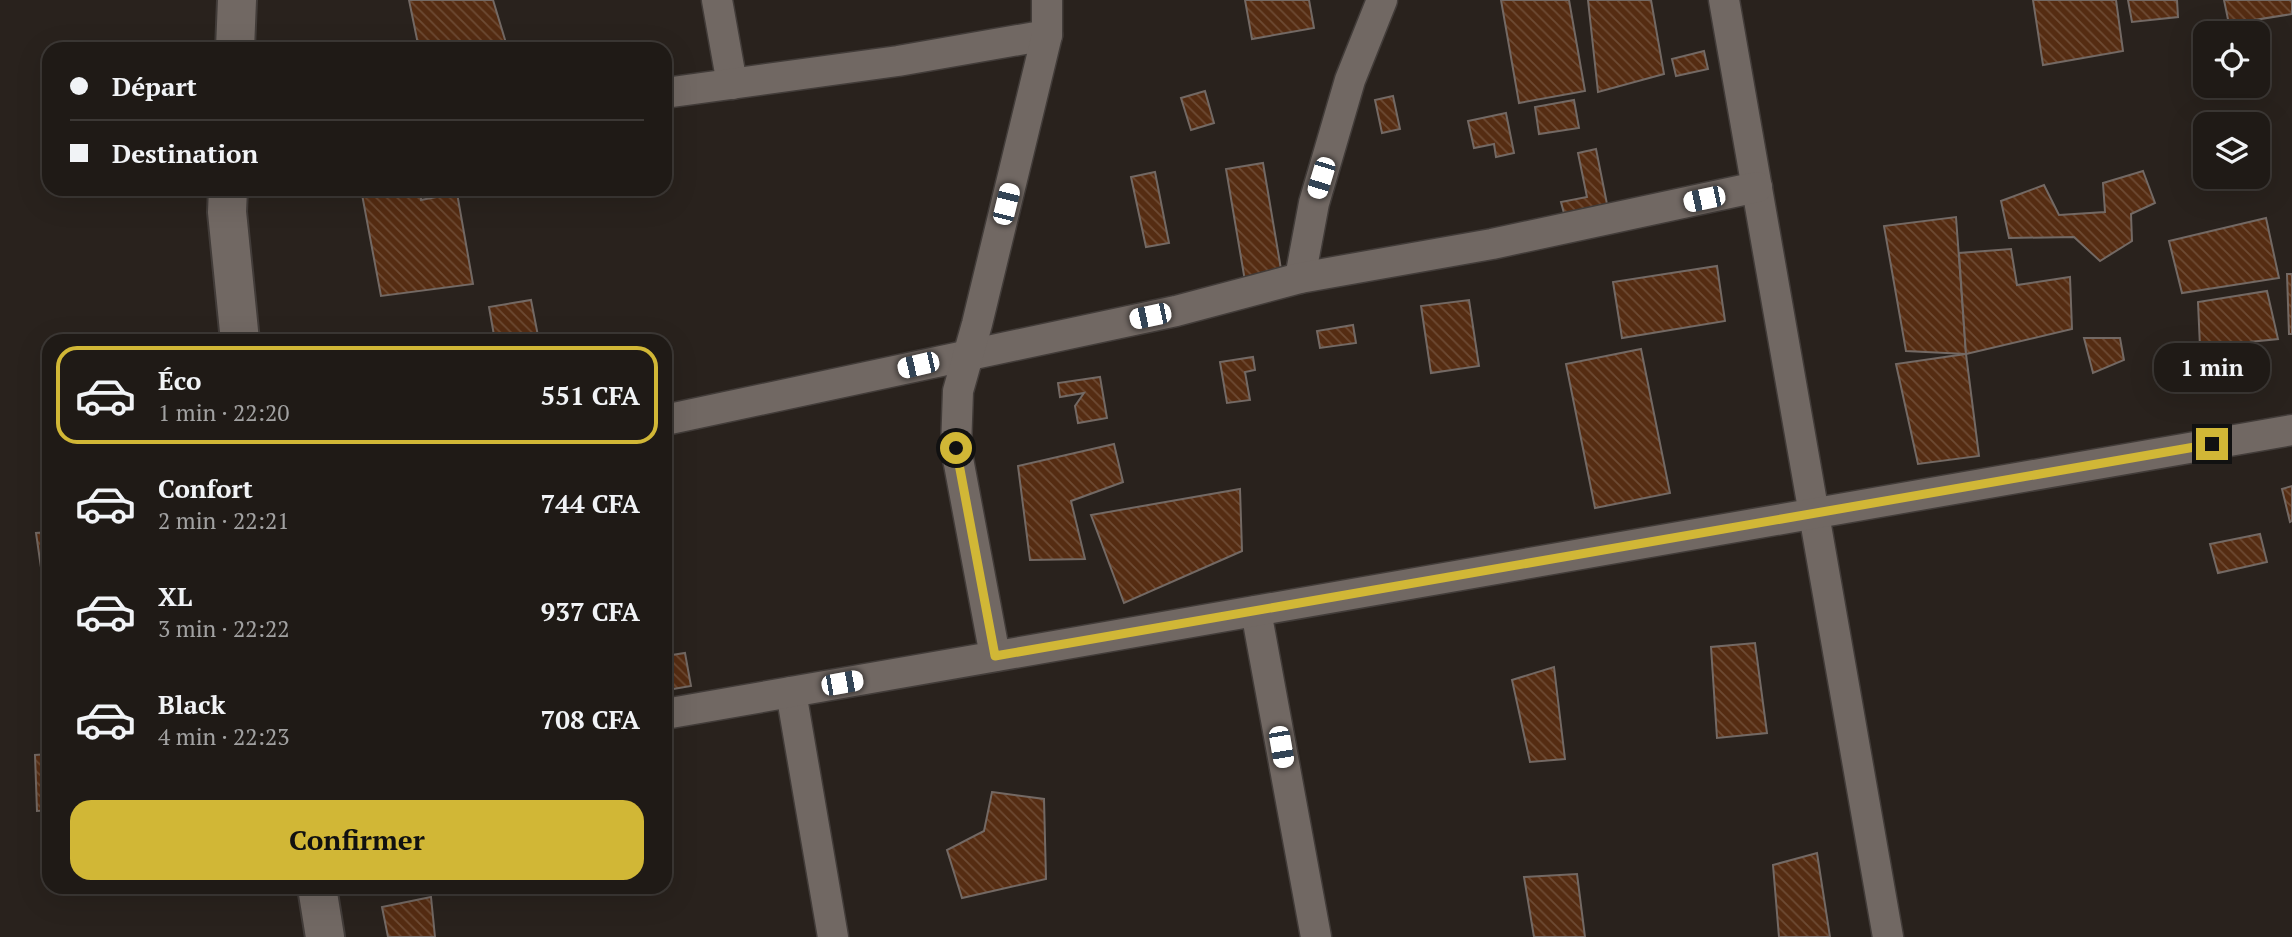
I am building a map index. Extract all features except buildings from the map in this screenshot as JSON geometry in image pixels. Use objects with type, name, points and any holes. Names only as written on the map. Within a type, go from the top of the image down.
[{"type":"street","points":[[235,42],[237,0]]},
{"type":"street","points":[[717,0],[732,84]]},
{"type":"street","points":[[995,656],[956,448],[958,391],[1047,35],[1047,0]]},
{"type":"street","points":[[1300,278],[1314,203],[1350,80],[1382,0]]},
{"type":"street","points":[[1724,0],[1888,937]]},
{"type":"street","points":[[672,92],[898,61],[1047,35]]},
{"type":"street","points":[[672,418],[1176,311],[1300,278],[1492,244],[1757,187]]},
{"type":"street","points":[[228,196],[239,334]]},
{"type":"street","points":[[672,713],[2292,430]]},
{"type":"street","points":[[1256,611],[1316,937]]},
{"type":"street","points":[[791,692],[833,937]]},
{"type":"street","points":[[318,894],[326,937]]},
{"type":"route","points":[[956,448],[995,656],[2212,444]]}]
